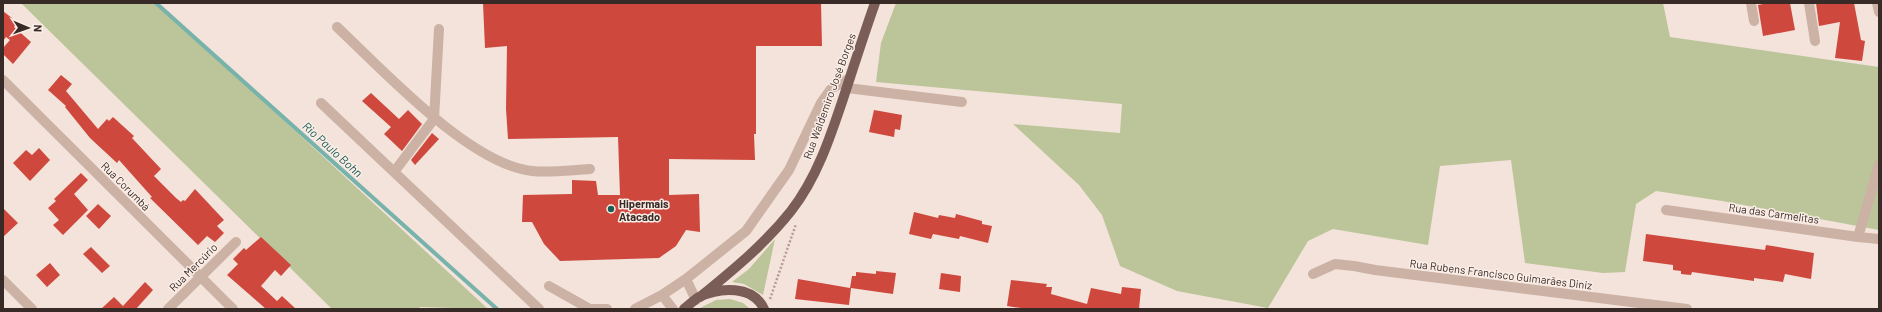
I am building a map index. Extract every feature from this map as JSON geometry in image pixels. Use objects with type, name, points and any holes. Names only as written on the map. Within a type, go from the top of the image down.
[{"type":"main road","name":"Rua Waldemiro José Borges","points":[[684,309],[752,253],[791,211],[802,194],[822,155],[875,3]]},
{"type":"main road","points":[[698,298],[729,289],[752,295],[767,306]]},
{"type":"street","points":[[1751,3],[1754,21]]},
{"type":"street","points":[[1809,3],[1815,42]]},
{"type":"street","points":[[1878,3],[1879,12]]},
{"type":"street","points":[[337,27],[434,119],[494,160],[531,171],[590,169]]},
{"type":"street","points":[[394,172],[434,119],[440,29]]},
{"type":"street","name":"Rua Corumbá","points":[[3,80],[233,309]]},
{"type":"street","points":[[634,309],[662,295],[686,279],[746,231],[789,170],[821,103],[831,89],[848,83],[962,102]]},
{"type":"street","points":[[321,103],[539,309]]},
{"type":"street","points":[[1858,237],[1879,164]]},
{"type":"street","name":"Rua das Carmelitas","points":[[1666,210],[1879,239]]},
{"type":"street","name":"Rua Mercúrio","points":[[168,309],[236,242]]},
{"type":"street","name":"Rua Rubens Francisco Guimarães Diniz","points":[[1313,274],[1335,264],[1688,309]]},
{"type":"street","points":[[686,279],[698,298]]},
{"type":"street","points":[[3,280],[32,309]]},
{"type":"street","points":[[549,286],[590,309],[607,309]]},
{"type":"street","points":[[662,295],[673,309]]},
{"type":"path","points":[[767,306],[797,222]]},
{"type":"green space","points":[[21,3],[157,3],[488,309],[420,307],[418,309],[332,309]]},
{"type":"green space","points":[[896,3],[1663,3],[1670,37],[1879,67],[1879,230],[1722,201],[1656,191],[1636,204],[1625,272],[1603,273],[1525,263],[1511,160],[1440,166],[1428,245],[1333,229],[1308,241],[1268,308],[1177,291],[1120,266],[1102,215],[1079,185],[1013,124],[1120,133],[1122,104],[876,82],[881,43]]},
{"type":"green space","points":[[775,239],[763,295],[744,284],[732,282],[749,269]]},
{"type":"green space","points":[[730,299],[743,303],[750,309],[698,309],[716,300]]},
{"type":"building","points":[[483,3],[821,3],[822,46],[756,46],[756,134],[754,134],[755,160],[669,159],[669,195],[699,194],[700,232],[686,230],[676,246],[659,258],[560,261],[544,244],[532,222],[522,222],[523,195],[572,194],[572,180],[596,181],[598,195],[620,195],[618,137],[508,139],[506,109],[507,46],[485,48]]},
{"type":"building","points":[[1768,3],[1790,3],[1795,30],[1763,36],[1758,5]]},
{"type":"building","points":[[1816,3],[1854,3],[1861,40],[1865,41],[1862,61],[1835,58],[1840,22],[1819,26]]},
{"type":"building","points":[[3,11],[17,22],[14,27],[31,42],[13,64],[3,54],[3,48],[10,40],[6,37],[3,41]]},
{"type":"building","points":[[61,75],[72,84],[66,91],[98,129],[107,119],[109,121],[113,117],[134,136],[132,138],[161,169],[154,176],[176,198],[181,202],[183,200],[185,201],[195,189],[224,220],[217,226],[224,233],[215,242],[207,236],[198,245],[150,198],[152,197],[119,160],[117,163],[90,138],[65,107],[66,106],[48,90]]},
{"type":"building","points":[[371,93],[399,119],[408,110],[422,124],[402,151],[384,134],[391,127],[362,101]]},
{"type":"building","points":[[874,110],[902,115],[900,130],[895,129],[894,137],[869,132]]},
{"type":"building","points":[[432,133],[439,139],[415,165],[411,160]]},
{"type":"building","points":[[39,148],[50,160],[30,181],[13,163],[26,150],[32,155]]},
{"type":"building","points":[[81,173],[88,180],[74,194],[88,210],[63,235],[53,225],[59,220],[48,208],[56,201],[54,199]]},
{"type":"building","points":[[98,204],[111,216],[99,229],[86,216]]},
{"type":"building","points":[[3,208],[18,223],[3,237]]},
{"type":"building","points":[[914,212],[938,218],[939,215],[955,218],[956,214],[982,221],[982,224],[992,226],[988,243],[960,236],[959,239],[933,234],[931,239],[909,234]]},
{"type":"building","points":[[1646,234],[1765,250],[1766,245],[1814,253],[1811,279],[1785,274],[1783,282],[1754,278],[1754,281],[1692,272],[1691,275],[1681,274],[1681,271],[1673,270],[1673,265],[1643,261]]},
{"type":"building","points":[[261,237],[291,265],[281,276],[275,270],[261,286],[277,301],[282,296],[296,309],[266,309],[227,275],[238,264],[233,259],[244,248],[246,250]]},
{"type":"building","points":[[91,247],[110,266],[102,273],[83,254]]},
{"type":"building","points":[[50,263],[60,275],[47,287],[36,275]]},
{"type":"building","points":[[876,271],[896,273],[893,294],[851,288],[849,305],[795,299],[798,279],[850,288],[852,276],[856,276],[856,272],[876,274]]},
{"type":"building","points":[[941,273],[961,276],[960,292],[939,289]]},
{"type":"building","points":[[1011,280],[1047,284],[1046,287],[1052,287],[1051,294],[1087,304],[1091,288],[1121,294],[1122,287],[1141,289],[1139,309],[1027,309],[1007,306]]},
{"type":"building","points":[[145,282],[153,290],[136,309],[101,309],[114,297],[123,306]]},
{"type":"waterway","name":"Rio Paulo Bohn","points":[[156,3],[497,309]]},
{"type":"place","name":"Hipermais Atacado","points":[[611,209]]}]
